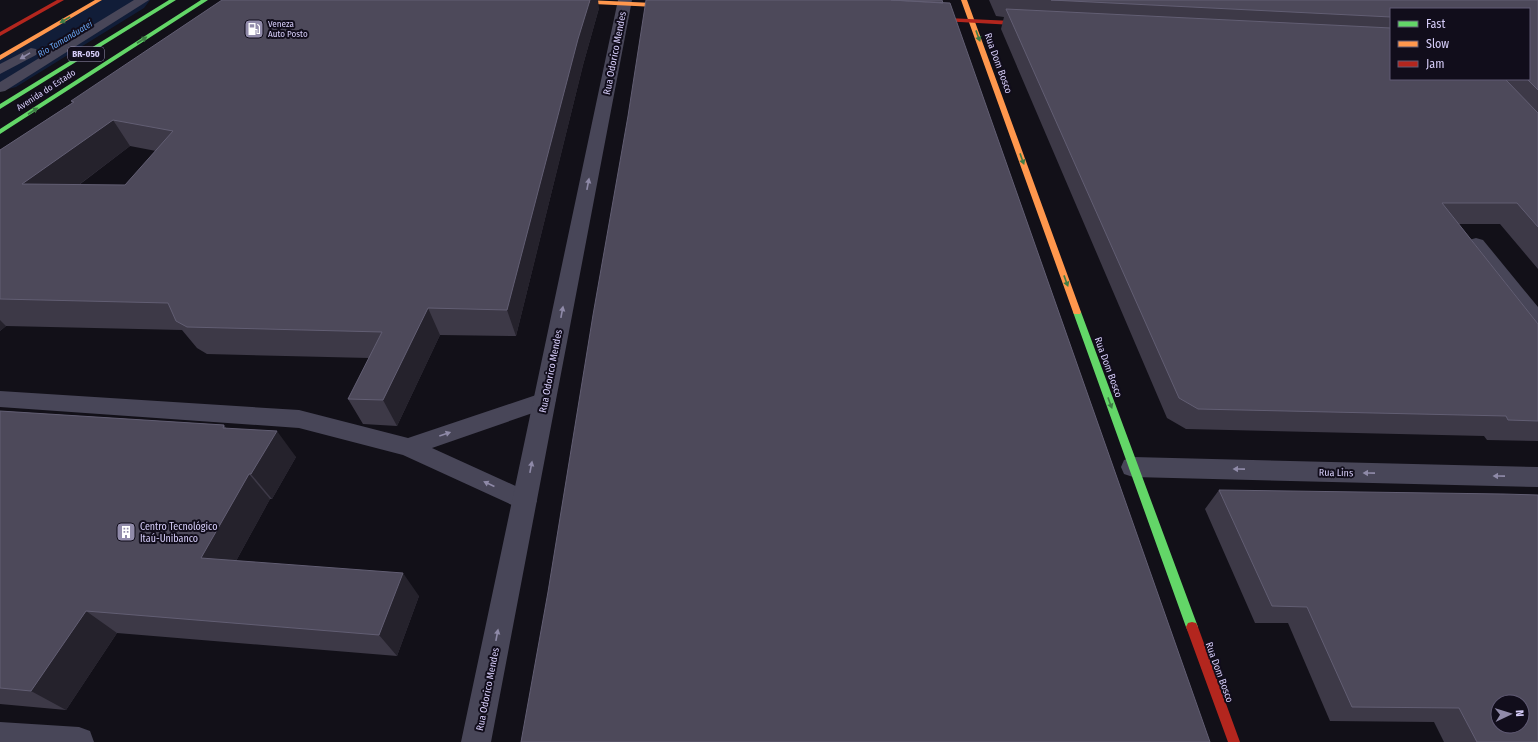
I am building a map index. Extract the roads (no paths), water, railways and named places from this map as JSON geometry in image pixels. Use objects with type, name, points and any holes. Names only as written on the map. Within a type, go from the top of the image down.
[{"type":"main road","points":[[0,34],[61,0]]},
{"type":"main road","points":[[0,58],[99,0]]},
{"type":"main road","name":"Avenida do Estado","points":[[0,108],[173,0]]},
{"type":"main road","name":"Avenida do Estado","points":[[0,132],[205,0]]},
{"type":"main road","points":[[553,0],[625,2],[688,7]]},
{"type":"main road","name":"Rua Dom Bosco","points":[[964,0],[1234,742]]},
{"type":"main road","points":[[917,18],[1043,25]]},
{"type":"street","name":"Rua Odorico Mendes","points":[[476,742],[625,2]]},
{"type":"street","points":[[1476,244],[1538,321]]},
{"type":"street","name":"Rua Lins","points":[[1133,467],[1538,477]]},
{"type":"street","points":[[0,737],[79,742]]},
{"type":"lane","points":[[0,70],[119,0]]},
{"type":"lane","points":[[0,88],[143,0]]},
{"type":"lane","points":[[0,399],[299,419],[408,447],[524,501]]},
{"type":"lane","points":[[408,447],[544,400]]},
{"type":"waterway","name":"Rio Tamanduateí","points":[[0,77],[130,0]]},
{"type":"place","name":"Veneza Auto Posto","points":[[254,29]]},
{"type":"place","name":"Centro Tecnológico Itaú-Unibanco","points":[[126,532]]}]
